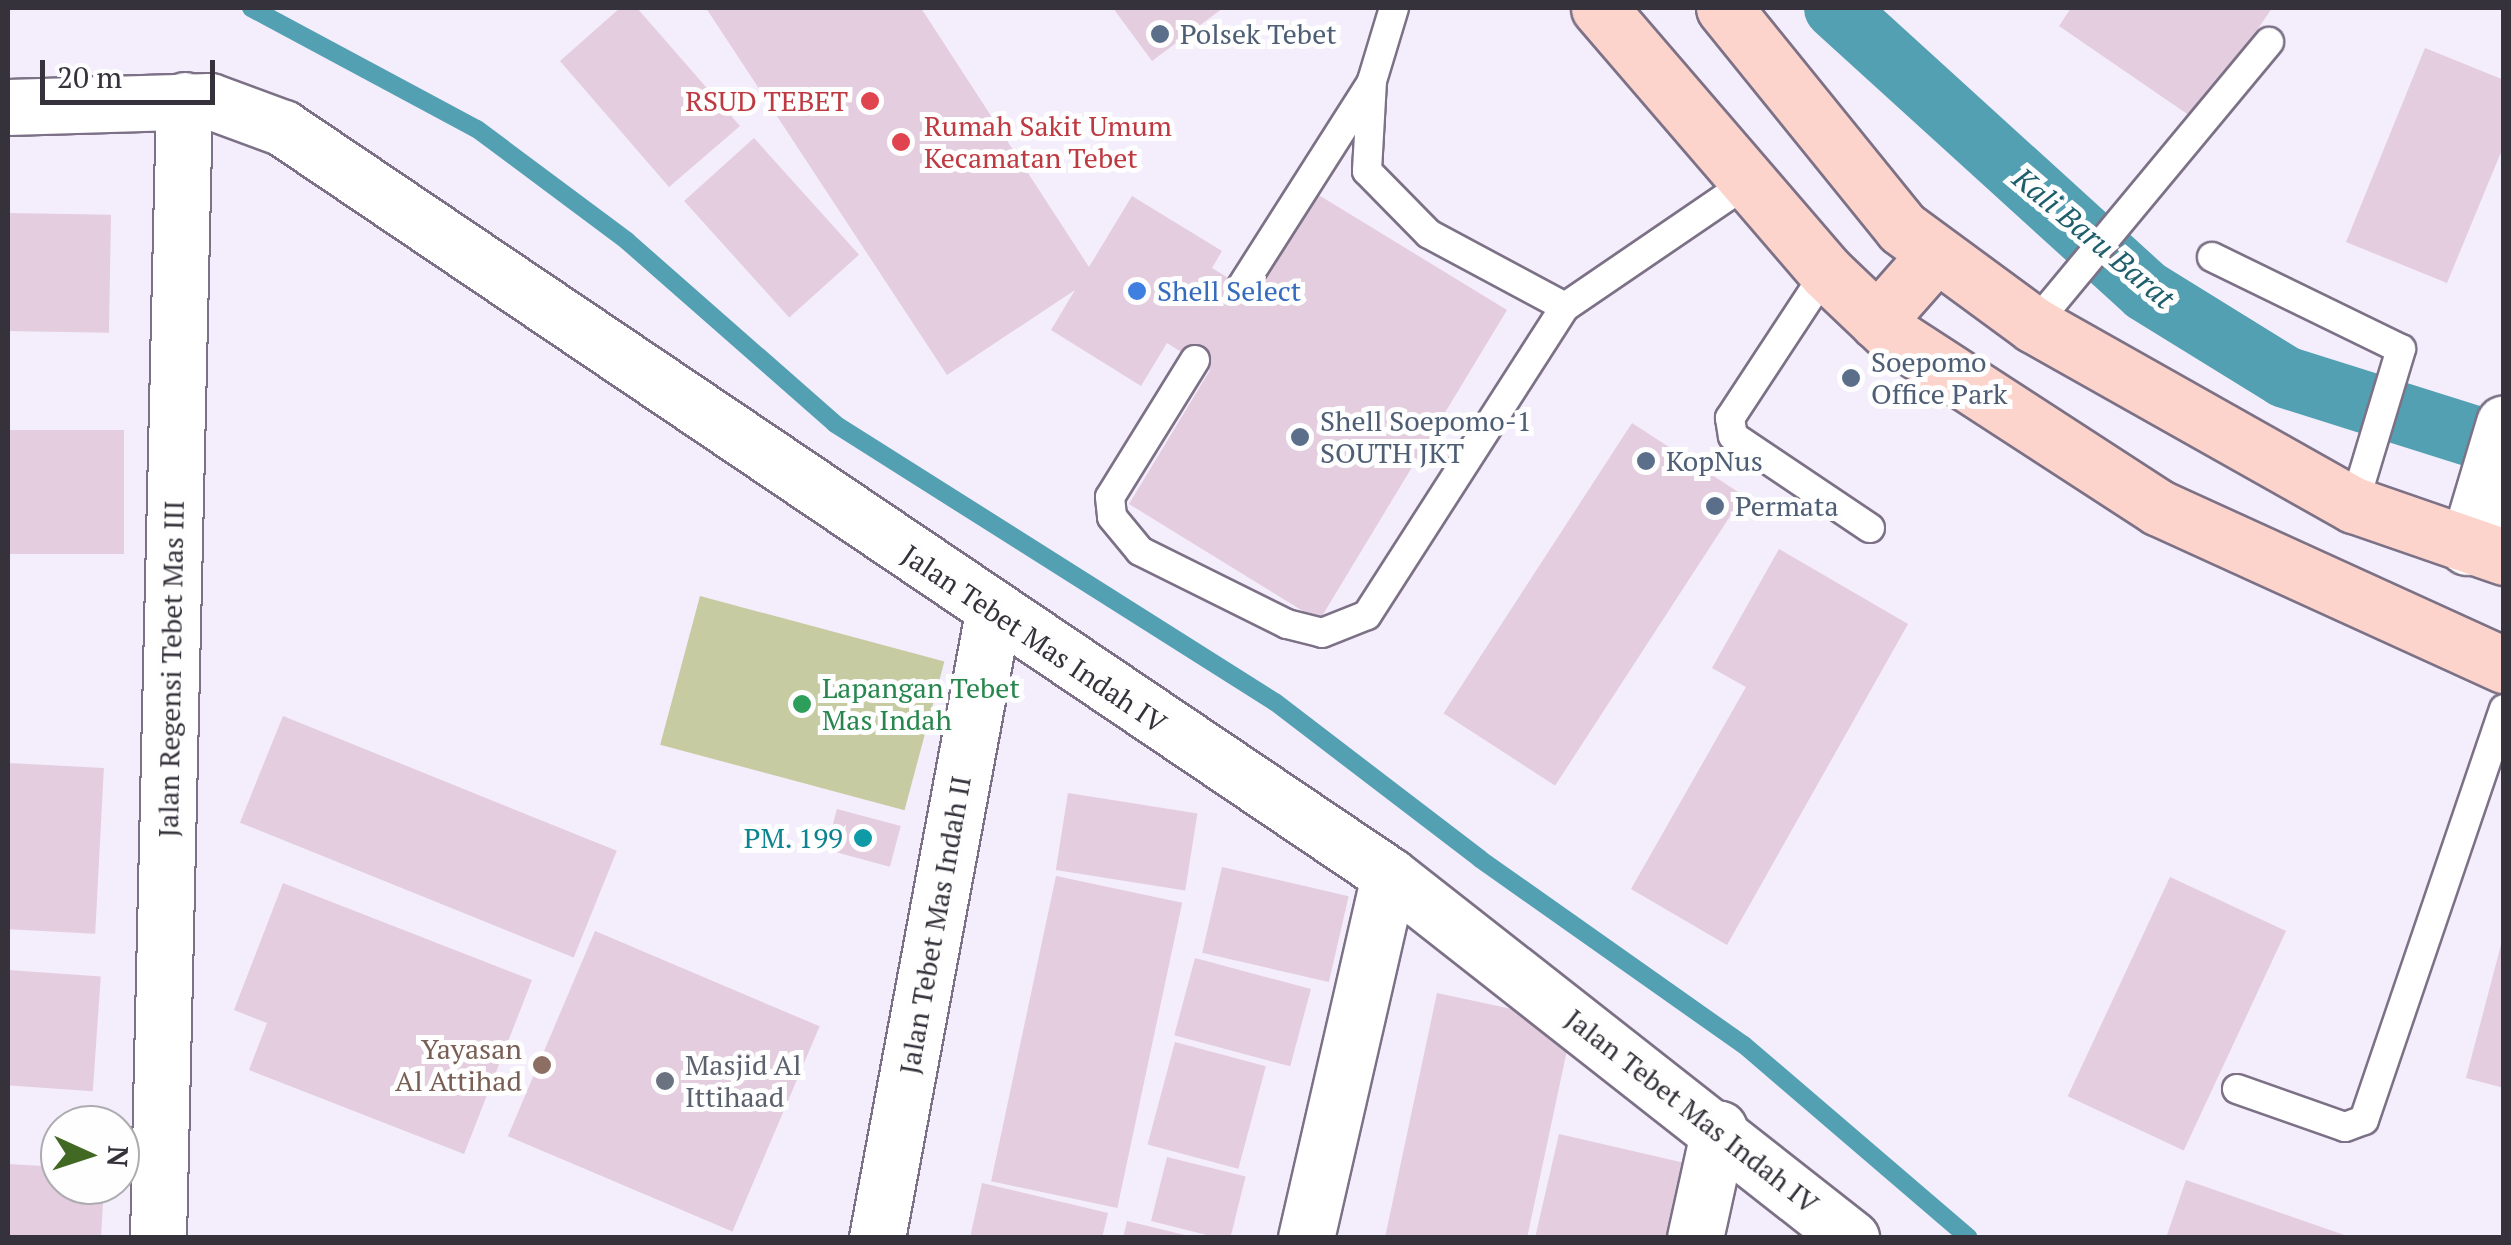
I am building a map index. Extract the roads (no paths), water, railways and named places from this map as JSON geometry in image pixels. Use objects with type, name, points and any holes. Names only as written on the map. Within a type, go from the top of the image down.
[{"type":"main road","points":[[1599,8],[1826,272],[1876,321],[2159,508],[2504,665]]},
{"type":"main road","points":[[1724,8],[1902,228],[2034,326],[2354,506],[2485,552]]},
{"type":"main road","points":[[1876,321],[1936,254]]},
{"type":"street","name":"Jalan Tebet Mas Indah IV","points":[[8,107],[184,100],[246,109],[283,128],[992,613],[1390,876],[1719,1129],[1851,1238]]},
{"type":"street","name":"Jalan Regensi Tebet Mas III","points":[[158,1238],[184,100]]},
{"type":"street","points":[[2485,552],[2484,481],[2504,423]]},
{"type":"street","name":"Jalan Tebet Mas Indah II","points":[[877,1238],[992,613]]},
{"type":"street","points":[[1306,1238],[1390,876]]},
{"type":"street","points":[[1694,1238],[1719,1129]]},
{"type":"lane","points":[[1394,8],[1372,81],[1367,171],[1429,234],[1565,307]]},
{"type":"lane","points":[[2034,326],[2269,42]]},
{"type":"lane","points":[[1242,286],[1372,81]]},
{"type":"lane","points":[[1195,360],[1110,496],[1112,517],[1140,550],[1287,624],[1322,633],[1367,615],[1565,307],[1748,182]]},
{"type":"lane","points":[[2212,257],[2401,348],[2354,506]]},
{"type":"lane","points":[[1826,272],[1730,418],[1733,436],[1870,528]]},
{"type":"lane","points":[[2237,1089],[2345,1126],[2364,1120],[2504,709]]},
{"type":"waterway","points":[[251,8],[477,129],[627,241],[835,424],[1275,702],[1480,859],[1744,1045],[1969,1238]]},
{"type":"waterway","name":"Kali Baru Barat","points":[[1835,8],[2146,291],[2285,377],[2504,446]]},
{"type":"place","name":"Polsek Tebet","points":[[1160,34]]},
{"type":"place","name":"RSUD TEBET","points":[[870,101]]},
{"type":"place","name":"Rumah Sakit Umum Kecamatan Tebet","points":[[901,142]]},
{"type":"place","name":"Shell Select","points":[[1137,291]]},
{"type":"place","name":"Soepomo Office Park","points":[[1851,378]]},
{"type":"place","name":"Shell Soepomo-1 SOUTH JKT","points":[[1300,437]]},
{"type":"place","name":"KopNus","points":[[1646,461]]},
{"type":"place","name":"Permata","points":[[1715,506]]},
{"type":"place","name":"Lapangan Tebet Mas Indah","points":[[802,704]]},
{"type":"place","name":"PM. 199","points":[[863,838]]},
{"type":"place","name":"Yayasan Al Attihad","points":[[542,1065]]},
{"type":"place","name":"Masjid Al Ittihaad","points":[[665,1081]]}]
